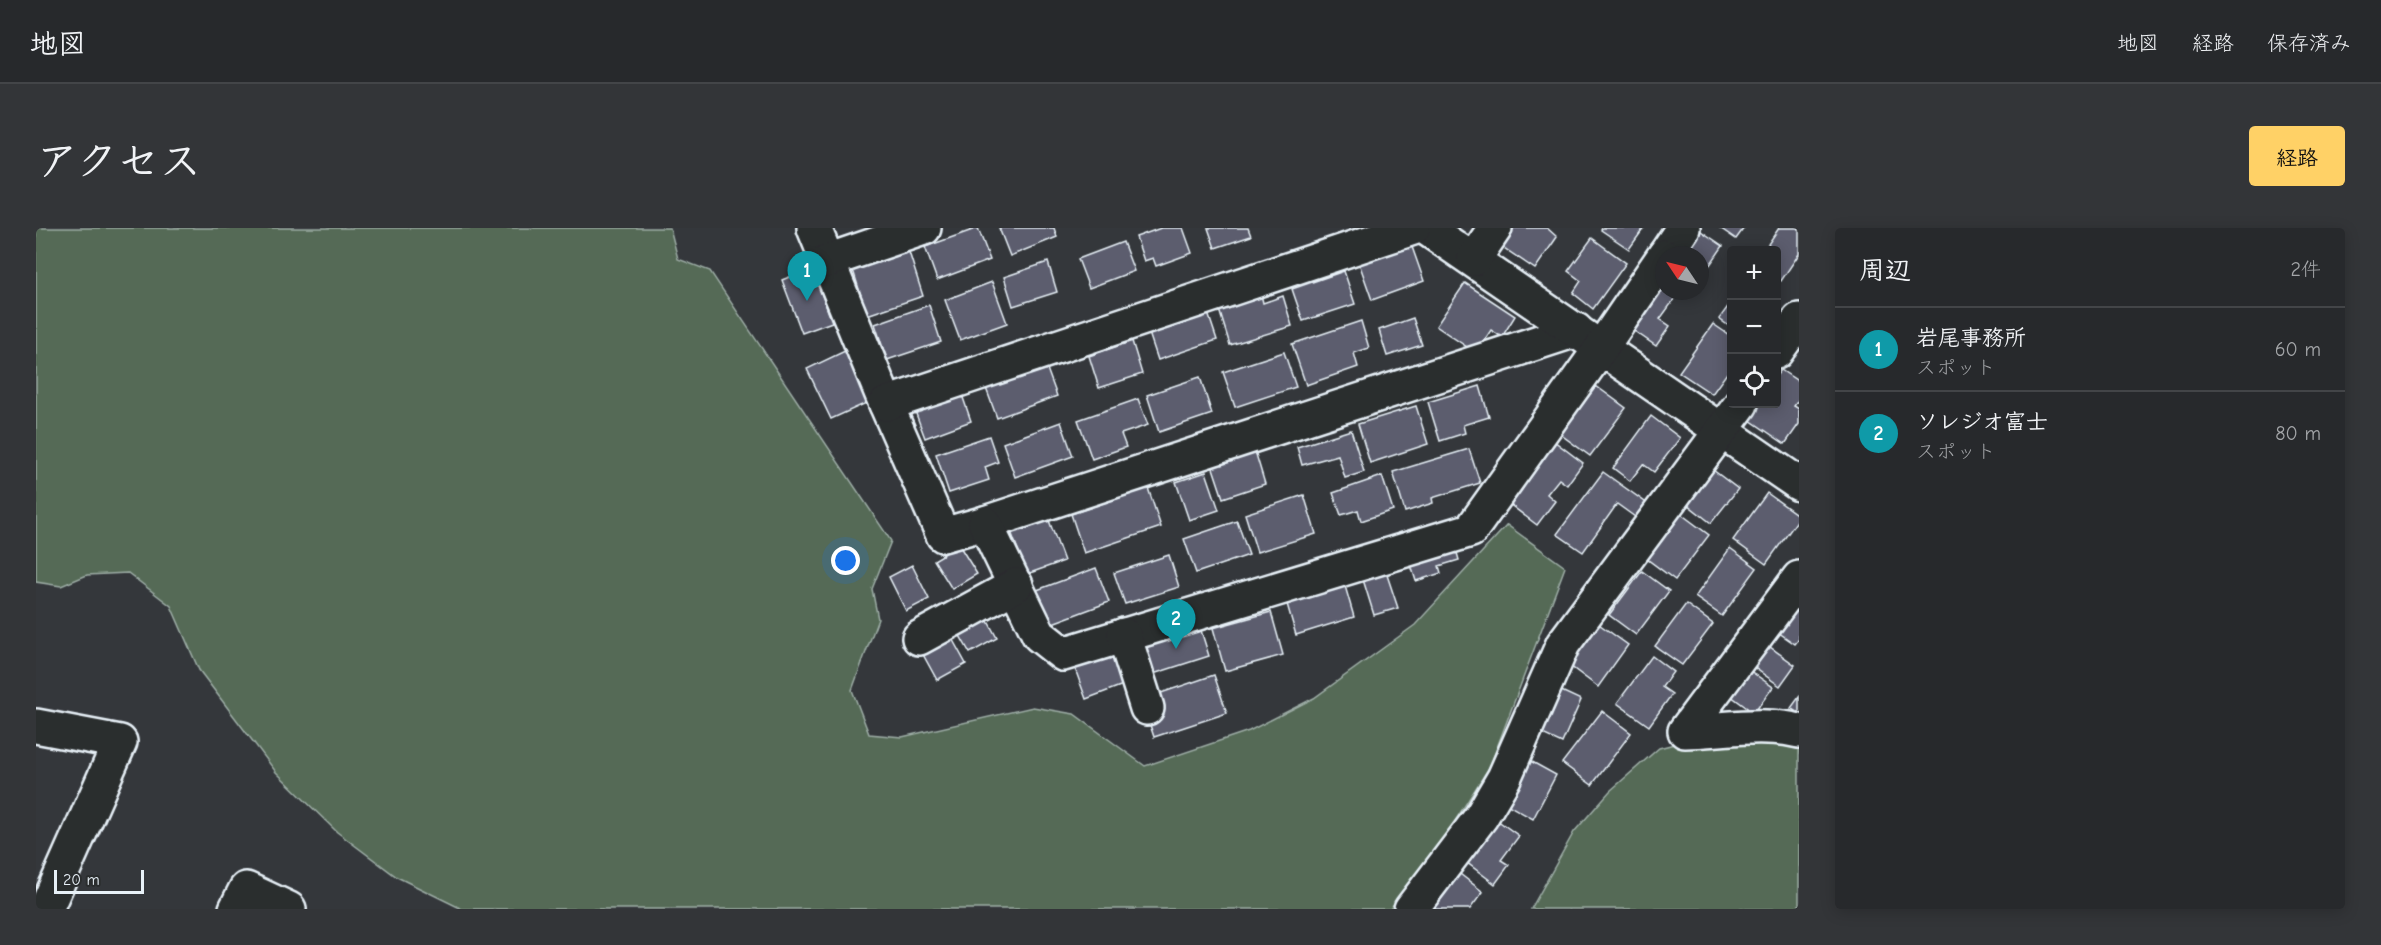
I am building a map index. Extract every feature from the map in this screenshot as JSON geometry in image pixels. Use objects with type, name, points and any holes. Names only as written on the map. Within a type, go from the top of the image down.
[{"type":"street","points":[[814,228],[886,404],[943,535],[1589,339]]},
{"type":"street","points":[[827,261],[924,228]]},
{"type":"street","points":[[886,404],[1413,228]]},
{"type":"street","points":[[1426,228],[1799,484]]},
{"type":"street","points":[[1474,259],[1495,228]]},
{"type":"street","points":[[1670,246],[1683,228]]},
{"type":"street","points":[[985,523],[1039,634],[1063,654],[1471,530],[1589,339],[1655,265]]},
{"type":"street","points":[[1781,345],[1799,320]]},
{"type":"street","points":[[1411,909],[1481,817],[1504,778],[1563,644],[1738,408]]},
{"type":"street","points":[[1799,578],[1685,731],[1784,727],[1799,731]]},
{"type":"street","points":[[919,638],[1016,585]]},
{"type":"street","points":[[1124,635],[1148,708]]},
{"type":"street","points":[[36,726],[120,742],[46,909]]},
{"type":"street","points":[[236,909],[246,889],[289,909]]},
{"type":"green space","points":[[36,228],[670,228],[678,259],[710,271],[891,541],[872,589],[878,619],[852,690],[869,734],[902,737],[1033,707],[1074,714],[1145,766],[1249,731],[1314,698],[1415,625],[1507,525],[1565,567],[1490,766],[1448,832],[1390,909],[462,909],[397,877],[337,832],[276,772],[199,670],[171,606],[128,573],[87,575],[61,586],[36,582]]},
{"type":"green space","points":[[1690,740],[1799,740],[1799,909],[1531,909],[1574,832],[1610,791],[1659,748]]},
{"type":"building","points":[[978,228],[990,260],[937,280],[925,247]]},
{"type":"building","points":[[999,228],[1054,228],[1057,237],[1010,256]]},
{"type":"building","points":[[1161,228],[1183,228],[1192,253],[1156,266],[1153,258],[1144,261],[1136,237]]},
{"type":"building","points":[[1208,228],[1248,228],[1251,236],[1215,248]]},
{"type":"building","points":[[1513,228],[1547,228],[1557,237],[1535,269],[1501,246]]},
{"type":"building","points":[[1602,228],[1644,228],[1629,249],[1601,230]]},
{"type":"building","points":[[1720,228],[1744,228],[1736,239]]},
{"type":"building","points":[[1779,228],[1799,228],[1799,254],[1781,281],[1781,246],[1767,246]]},
{"type":"building","points":[[1701,231],[1723,246],[1709,266],[1709,246],[1690,246]]},
{"type":"building","points":[[1592,238],[1626,263],[1593,309],[1573,293],[1581,281],[1568,271]]},
{"type":"building","points":[[1123,242],[1134,271],[1089,288],[1078,259]]},
{"type":"building","points":[[1411,244],[1424,281],[1372,300],[1359,263]]},
{"type":"building","points":[[909,252],[923,296],[867,315],[853,270]]},
{"type":"building","points":[[1048,262],[1057,292],[1013,306],[1004,277]]},
{"type":"building","points":[[812,268],[832,322],[802,333],[782,280]]},
{"type":"building","points":[[1344,271],[1355,304],[1303,321],[1292,289]]},
{"type":"building","points":[[992,282],[1007,323],[960,340],[945,300]]},
{"type":"building","points":[[1465,283],[1515,316],[1502,337],[1491,330],[1476,353],[1436,326]]},
{"type":"building","points":[[1655,286],[1655,300],[1674,300],[1660,319],[1670,326],[1656,346],[1627,326]]},
{"type":"building","points":[[1260,290],[1263,303],[1283,296],[1292,326],[1230,345],[1217,303]]},
{"type":"building","points":[[929,305],[941,342],[887,360],[875,324]]},
{"type":"building","points":[[1206,307],[1217,340],[1158,360],[1147,327]]},
{"type":"building","points":[[1727,308],[1727,325],[1719,319]]},
{"type":"building","points":[[1413,318],[1422,345],[1387,356],[1379,330]]},
{"type":"building","points":[[1361,321],[1369,348],[1354,353],[1358,367],[1306,385],[1292,344]]},
{"type":"building","points":[[1713,324],[1727,334],[1727,373],[1712,394],[1679,372]]},
{"type":"building","points":[[1132,341],[1142,374],[1099,388],[1089,356]]},
{"type":"building","points":[[847,350],[871,401],[831,419],[807,369]]},
{"type":"building","points":[[1284,352],[1296,387],[1235,407],[1223,372]]},
{"type":"building","points":[[1043,358],[1057,396],[997,418],[983,380]]},
{"type":"building","points":[[1781,370],[1799,382],[1799,399],[1794,406],[1799,409],[1799,424],[1785,444],[1747,418],[1754,408],[1781,408]]},
{"type":"building","points":[[1200,377],[1212,414],[1159,432],[1147,395]]},
{"type":"building","points":[[959,386],[971,421],[925,438],[912,403]]},
{"type":"building","points":[[1480,386],[1489,417],[1463,425],[1465,433],[1440,441],[1428,402]]},
{"type":"building","points":[[1596,386],[1626,408],[1590,456],[1560,434]]},
{"type":"building","points":[[1138,399],[1148,425],[1121,434],[1126,447],[1092,459],[1078,420]]},
{"type":"building","points":[[1416,406],[1428,444],[1370,463],[1358,424]]},
{"type":"building","points":[[1651,416],[1680,438],[1654,472],[1643,464],[1630,481],[1613,468]]},
{"type":"building","points":[[1061,422],[1073,456],[1015,477],[1003,443]]},
{"type":"building","points":[[1351,430],[1364,472],[1345,478],[1338,455],[1302,465],[1297,447]]},
{"type":"building","points":[[989,436],[998,462],[985,467],[989,480],[949,493],[936,454]]},
{"type":"building","points":[[1550,438],[1583,463],[1567,485],[1559,479],[1547,494],[1555,501],[1537,525],[1504,500]]},
{"type":"building","points":[[1469,449],[1480,483],[1432,498],[1433,503],[1405,512],[1393,472]]},
{"type":"building","points":[[1255,451],[1265,484],[1223,498],[1212,465]]},
{"type":"building","points":[[1713,470],[1738,489],[1711,523],[1687,504]]},
{"type":"building","points":[[1206,472],[1219,510],[1189,520],[1176,482]]},
{"type":"building","points":[[1603,472],[1652,507],[1642,522],[1617,504],[1583,552],[1557,534]]},
{"type":"building","points":[[1382,476],[1393,510],[1361,521],[1358,510],[1341,515],[1333,493]]},
{"type":"building","points":[[1148,488],[1161,527],[1084,553],[1071,514]]},
{"type":"building","points":[[1767,493],[1799,518],[1766,564],[1733,540]]},
{"type":"building","points":[[1304,495],[1316,534],[1257,552],[1245,514]]},
{"type":"building","points":[[1681,514],[1709,535],[1675,580],[1647,559]]},
{"type":"building","points":[[1047,515],[1064,561],[1027,574],[1010,529]]},
{"type":"building","points":[[1237,521],[1249,555],[1196,573],[1184,539]]},
{"type":"building","points":[[959,545],[977,574],[952,589],[934,560]]},
{"type":"building","points":[[1455,546],[1459,560],[1439,566],[1441,573],[1416,581],[1409,559]]},
{"type":"building","points":[[1730,548],[1757,568],[1722,616],[1695,597]]},
{"type":"building","points":[[1169,555],[1179,587],[1125,604],[1114,573]]},
{"type":"building","points":[[912,565],[929,599],[906,611],[889,577]]},
{"type":"building","points":[[1384,566],[1398,608],[1374,615],[1361,573]]},
{"type":"building","points":[[1096,568],[1109,602],[1050,624],[1037,590]]},
{"type":"building","points":[[1642,571],[1669,591],[1636,635],[1609,615]]},
{"type":"building","points":[[1343,579],[1354,617],[1296,635],[1285,597]]},
{"type":"building","points":[[1799,598],[1799,639],[1795,644],[1775,630]]},
{"type":"building","points":[[1686,604],[1713,624],[1682,665],[1655,646]]},
{"type":"building","points":[[983,612],[997,638],[970,653],[955,627]]},
{"type":"building","points":[[1271,612],[1283,655],[1225,671],[1213,628]]},
{"type":"building","points":[[1596,622],[1628,645],[1598,687],[1566,663]]},
{"type":"building","points":[[1199,624],[1209,656],[1153,674],[1143,642]]},
{"type":"building","points":[[949,633],[966,664],[937,680],[920,649]]},
{"type":"building","points":[[1759,639],[1795,665],[1780,686],[1745,661]]},
{"type":"building","points":[[1111,652],[1123,685],[1086,699],[1074,666]]},
{"type":"building","points":[[1652,656],[1673,672],[1662,687],[1672,694],[1649,726],[1617,703]]},
{"type":"building","points":[[1746,668],[1773,687],[1754,713],[1727,693]]},
{"type":"building","points":[[1214,675],[1227,713],[1154,737],[1146,713],[1149,697]]},
{"type":"building","points":[[1555,688],[1581,700],[1562,743],[1536,731]]},
{"type":"building","points":[[1799,697],[1799,714],[1791,708]]},
{"type":"building","points":[[1602,711],[1631,733],[1592,785],[1562,763]]},
{"type":"building","points":[[1525,758],[1556,775],[1533,819],[1501,801]]},
{"type":"building","points":[[1497,820],[1519,836],[1501,860],[1509,865],[1495,884],[1466,862]]},
{"type":"building","points":[[1460,874],[1483,892],[1470,909],[1433,909]]},
{"type":"place","name":"岩尾事務所","points":[[807,301]]},
{"type":"place","name":"ソレジオ富士","points":[[1176,649]]}]
